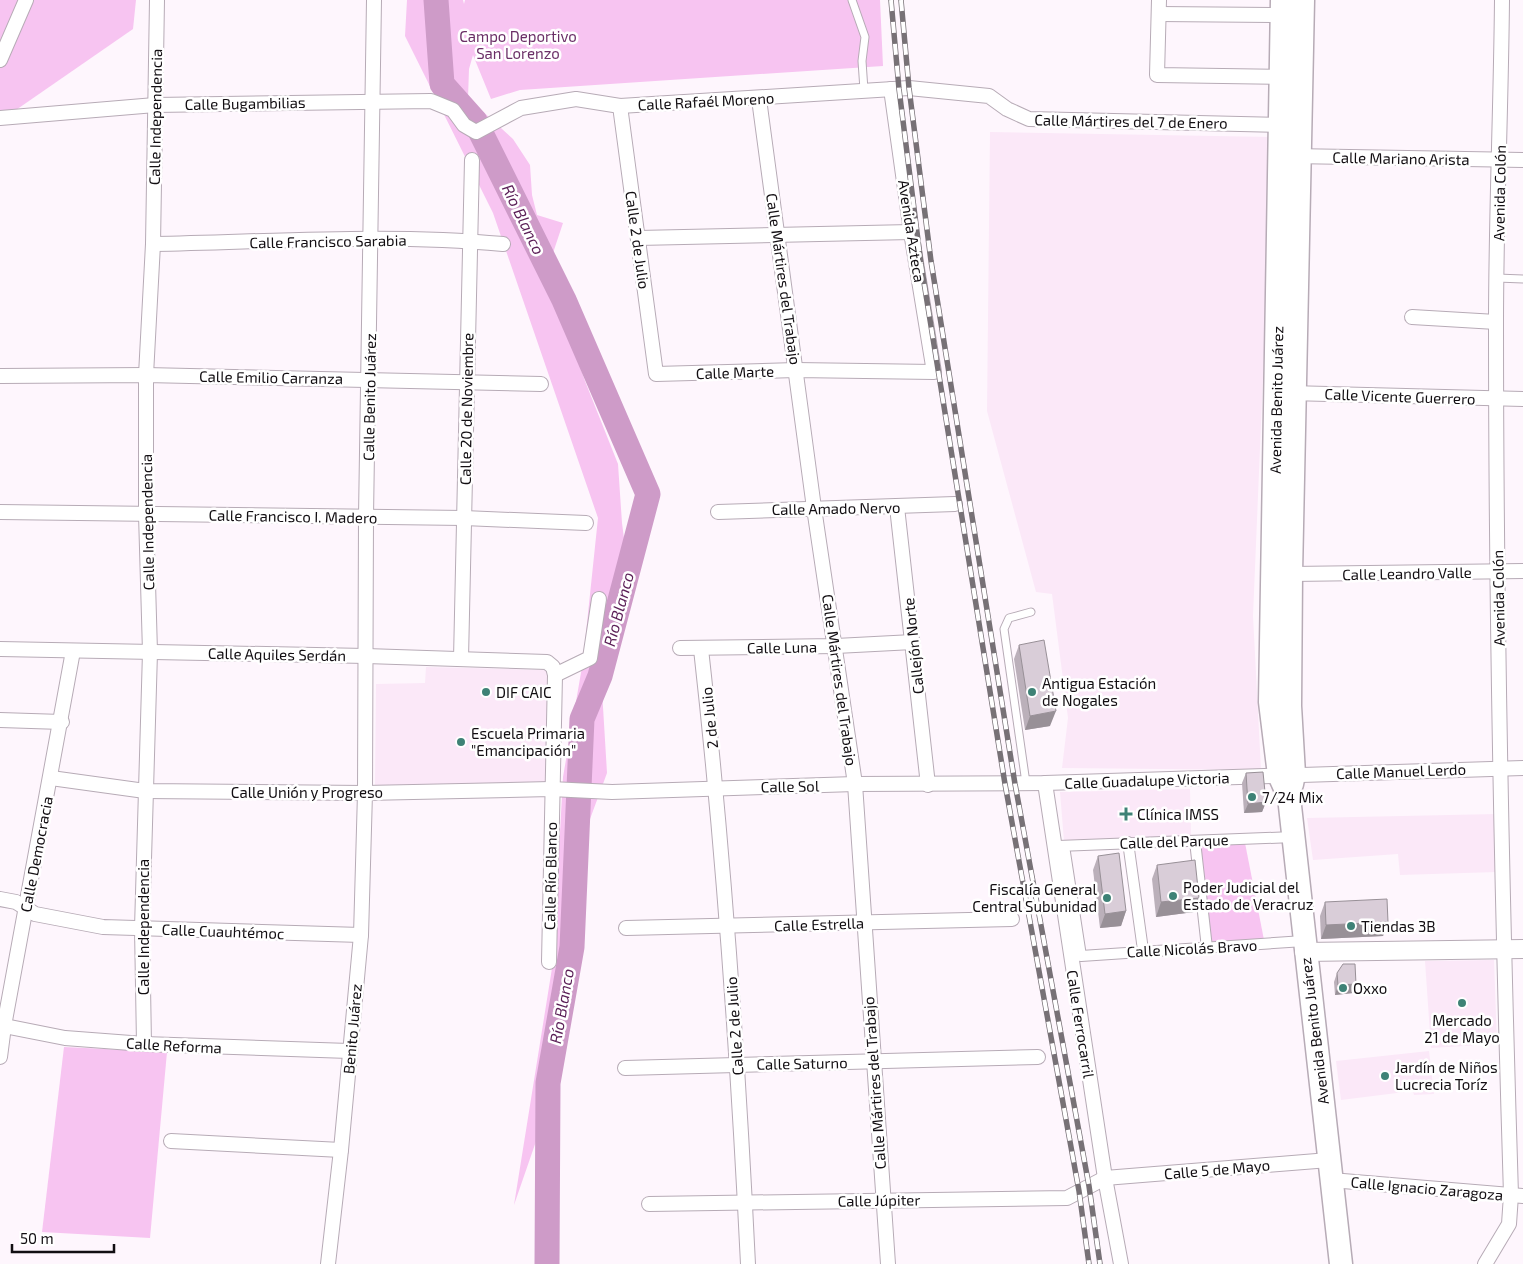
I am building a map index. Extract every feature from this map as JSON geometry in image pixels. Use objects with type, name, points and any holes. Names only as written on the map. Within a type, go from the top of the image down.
[{"type":"main road","name":"Avenida Benito Juárez","points":[[1287,775],[1270,702],[1286,393],[1290,125],[1303,0]]},
{"type":"main road","name":"Avenida Benito Juárez","points":[[1282,8],[1280,77],[1290,125]]},
{"type":"main road","name":"Avenida Benito Juárez","points":[[1286,393],[1291,574],[1290,706],[1287,775],[1304,947],[1341,1264]]},
{"type":"street","points":[[0,60],[26,0]]},
{"type":"street","name":"Calle Independencia","points":[[144,1044],[142,928],[150,652],[146,514],[146,375],[153,244],[157,0]]},
{"type":"street","name":"Calle Benito Juárez","points":[[365,793],[366,516],[372,240],[374,0]]},
{"type":"street","name":"Avenida Colón","points":[[1485,1264],[1509,1224],[1517,1195],[1503,949],[1497,572],[1496,322],[1502,0]]},
{"type":"street","points":[[1280,77],[1157,75],[1159,7],[1282,8]]},
{"type":"street","name":"Calle Rafaél Moreno","points":[[476,132],[521,108],[576,99],[620,106],[759,99],[864,83],[891,89],[909,88]]},
{"type":"street","name":"Calle Mártires del 7 de Enero","points":[[909,88],[989,96],[1006,110],[1029,119],[1290,125]]},
{"type":"street","name":"Avenida Azteca","points":[[891,89],[911,232],[934,372]]},
{"type":"street","name":"Calle Mártires del Trabajo","points":[[759,99],[814,508],[855,784],[882,1199],[888,1264]]},
{"type":"street","name":"Calle Bugambilias","points":[[0,118],[155,105],[431,101],[453,110],[464,125],[476,132]]},
{"type":"street","name":"Calle 2 de Julio","points":[[620,106],[656,374]]},
{"type":"street","name":"Calle Mariano Arista","points":[[1289,156],[1523,160]]},
{"type":"street","name":"Calle 20 de Noviembre","points":[[461,659],[472,160]]},
{"type":"street","points":[[638,238],[911,232]]},
{"type":"street","name":"Calle Francisco Sarabia","points":[[153,244],[372,240],[470,241],[503,244]]},
{"type":"street","points":[[1412,317],[1496,322]]},
{"type":"street","name":"Calle Marte","points":[[656,374],[796,370],[934,372]]},
{"type":"street","name":"Calle Emilio Carranza","points":[[0,376],[146,375],[541,384]]},
{"type":"street","name":"Calle Vicente Guerrero","points":[[1286,393],[1523,399]]},
{"type":"street","name":"Calle Amado Nervo","points":[[718,512],[955,504]]},
{"type":"street","name":"Callejón Norte","points":[[897,507],[928,786]]},
{"type":"street","name":"Calle Francisco I. Madero","points":[[0,512],[366,516],[586,523]]},
{"type":"street","name":"Calle Leandro Valle","points":[[1291,574],[1523,571]]},
{"type":"street","points":[[554,671],[590,658],[599,599]]},
{"type":"street","name":"Calle Luna","points":[[680,648],[836,646],[913,642]]},
{"type":"street","name":"Calle Aquiles Serdán","points":[[0,649],[366,656],[547,662],[554,671]]},
{"type":"street","name":"2 de Julio","points":[[701,649],[716,788]]},
{"type":"street","name":"Calle Democracia","points":[[0,1057],[2,1025],[62,722],[73,651]]},
{"type":"street","name":"Calle Río Blanco","points":[[549,962],[558,789],[554,671]]},
{"type":"street","points":[[0,720],[62,722]]},
{"type":"street","name":"Calle Manuel Lerdo","points":[[1287,775],[1523,768]]},
{"type":"street","name":"Calle Guadalupe Victoria","points":[[1021,784],[1287,775]]},
{"type":"street","name":"Calle Unión y Progreso","points":[[51,778],[145,791],[365,793],[558,789]]},
{"type":"street","name":"Calle Ferrocarril","points":[[1045,783],[1059,846],[1105,1178],[1121,1264]]},
{"type":"street","name":"Calle Sol","points":[[558,789],[612,792],[855,784],[928,786],[1021,784]]},
{"type":"street","name":"Calle 2 de Julio","points":[[716,788],[737,1064],[748,1264]]},
{"type":"street","name":"Benito Juárez","points":[[328,1264],[341,1150],[361,935],[365,793]]},
{"type":"street","name":"Calle del Parque","points":[[1059,846],[1293,837]]},
{"type":"street","points":[[1195,840],[1207,948]]},
{"type":"street","points":[[1128,842],[1143,950]]},
{"type":"street","name":"Calle Nicolás Bravo","points":[[1059,846],[1081,956],[1143,950],[1207,948],[1523,949]]},
{"type":"street","name":"Calle Cuauhtémoc","points":[[0,899],[16,902],[35,914],[104,927],[361,935]]},
{"type":"street","name":"Calle Estrella","points":[[626,928],[727,928],[863,922],[1012,919]]},
{"type":"street","name":"Calle Reforma","points":[[2,1025],[65,1038],[144,1044],[349,1051]]},
{"type":"street","name":"Calle Saturno","points":[[625,1068],[1038,1056]]},
{"type":"street","points":[[171,1141],[341,1150]]},
{"type":"street","name":"Calle 5 de Mayo","points":[[1105,1178],[1330,1170]]},
{"type":"street","name":"Calle Ignacio Zaragoza","points":[[1330,1170],[1517,1195]]},
{"type":"street","name":"Calle Júpiter","points":[[649,1204],[882,1199],[1066,1198],[1105,1178]]},
{"type":"lane","points":[[852,0],[865,37],[862,61],[864,83]]},
{"type":"lane","points":[[1497,278],[1523,279]]},
{"type":"lane","points":[[1021,784],[1004,629],[1005,623],[1010,618],[1031,612]]},
{"type":"shaded area","points":[[990,132],[1273,137],[1253,616],[1261,770],[1062,768],[1068,718],[1052,594],[1036,592],[987,411]]},
{"type":"shaded area","name":"Escuela Primaria \"Emancipación\"","points":[[426,667],[548,670],[545,782],[375,786],[376,684],[425,683]]},
{"type":"shaded area","name":"Clínica IMSS","points":[[1190,789],[1191,836],[1064,841],[1060,792]]},
{"type":"shaded area","points":[[1497,814],[1497,872],[1400,875],[1398,854],[1313,860],[1307,818]]},
{"type":"shaded area","name":"Mercado 21 de Mayo","points":[[1494,960],[1497,1044],[1431,1048],[1425,961]]},
{"type":"shaded area","name":"Jardín de Niños Lucrecia Toríz","points":[[1429,1051],[1434,1094],[1414,1095],[1413,1091],[1341,1100],[1336,1061]]},
{"type":"green space","points":[[0,0],[136,0],[133,29],[0,121]]},
{"type":"green space","name":"Campo Deportivo San Lorenzo","points":[[407,0],[463,0],[464,4],[465,0],[880,0],[883,66],[520,90],[491,99],[473,55],[469,69],[468,98],[513,139],[530,165],[532,195],[537,215],[563,223],[547,271],[585,381],[618,464],[622,523],[628,569],[601,674],[607,773],[583,838],[570,1021],[542,1124],[514,1205],[553,962],[563,777],[583,661],[598,518],[493,213],[405,36]]},
{"type":"green space","points":[[1245,843],[1264,940],[1212,944],[1200,845]]},
{"type":"green space","points":[[64,1047],[167,1052],[150,1238],[42,1232]]},
{"type":"building","points":[[1044,640],[1056,711],[1030,716],[1019,645]]},
{"type":"building","points":[[1263,772],[1266,802],[1248,804],[1246,773]]},
{"type":"building","points":[[1119,853],[1126,911],[1105,914],[1098,856]]},
{"type":"building","points":[[1195,860],[1199,898],[1161,902],[1157,865]]},
{"type":"building","points":[[1387,899],[1388,922],[1326,925],[1325,902]]},
{"type":"building","points":[[1343,964],[1355,964],[1356,984],[1338,985],[1337,973]]},
{"type":"waterway","name":"Río Blanco","points":[[436,0],[442,84],[475,121],[564,300],[648,494],[600,676],[582,719],[572,947],[548,1083],[547,1264]]},
{"type":"railway","points":[[891,0],[899,89],[921,264],[1005,784],[1079,1191],[1089,1264]]},
{"type":"railway","points":[[901,0],[909,88],[931,261],[1015,784],[1089,1186],[1100,1264]]},
{"type":"place","name":"DIF CAIC","points":[[486,692]]},
{"type":"place","name":"Antigua Estación de Nogales","points":[[1032,692]]},
{"type":"place","name":"Escuela Primaria \"Emancipación\"","points":[[461,742]]},
{"type":"place","name":"7/24 Mix","points":[[1252,797]]},
{"type":"place","name":"Clínica IMSS","points":[[1126,814]]},
{"type":"place","name":"Poder Judicial del Estado de Veracruz","points":[[1173,896]]},
{"type":"place","name":"Fiscalía General Central Subunidad","points":[[1107,898]]},
{"type":"place","name":"Tiendas 3B","points":[[1351,926]]},
{"type":"place","name":"Oxxo","points":[[1343,988]]},
{"type":"place","name":"Mercado 21 de Mayo","points":[[1462,1003]]},
{"type":"place","name":"Jardín de Niños Lucrecia Toríz","points":[[1385,1076]]}]
